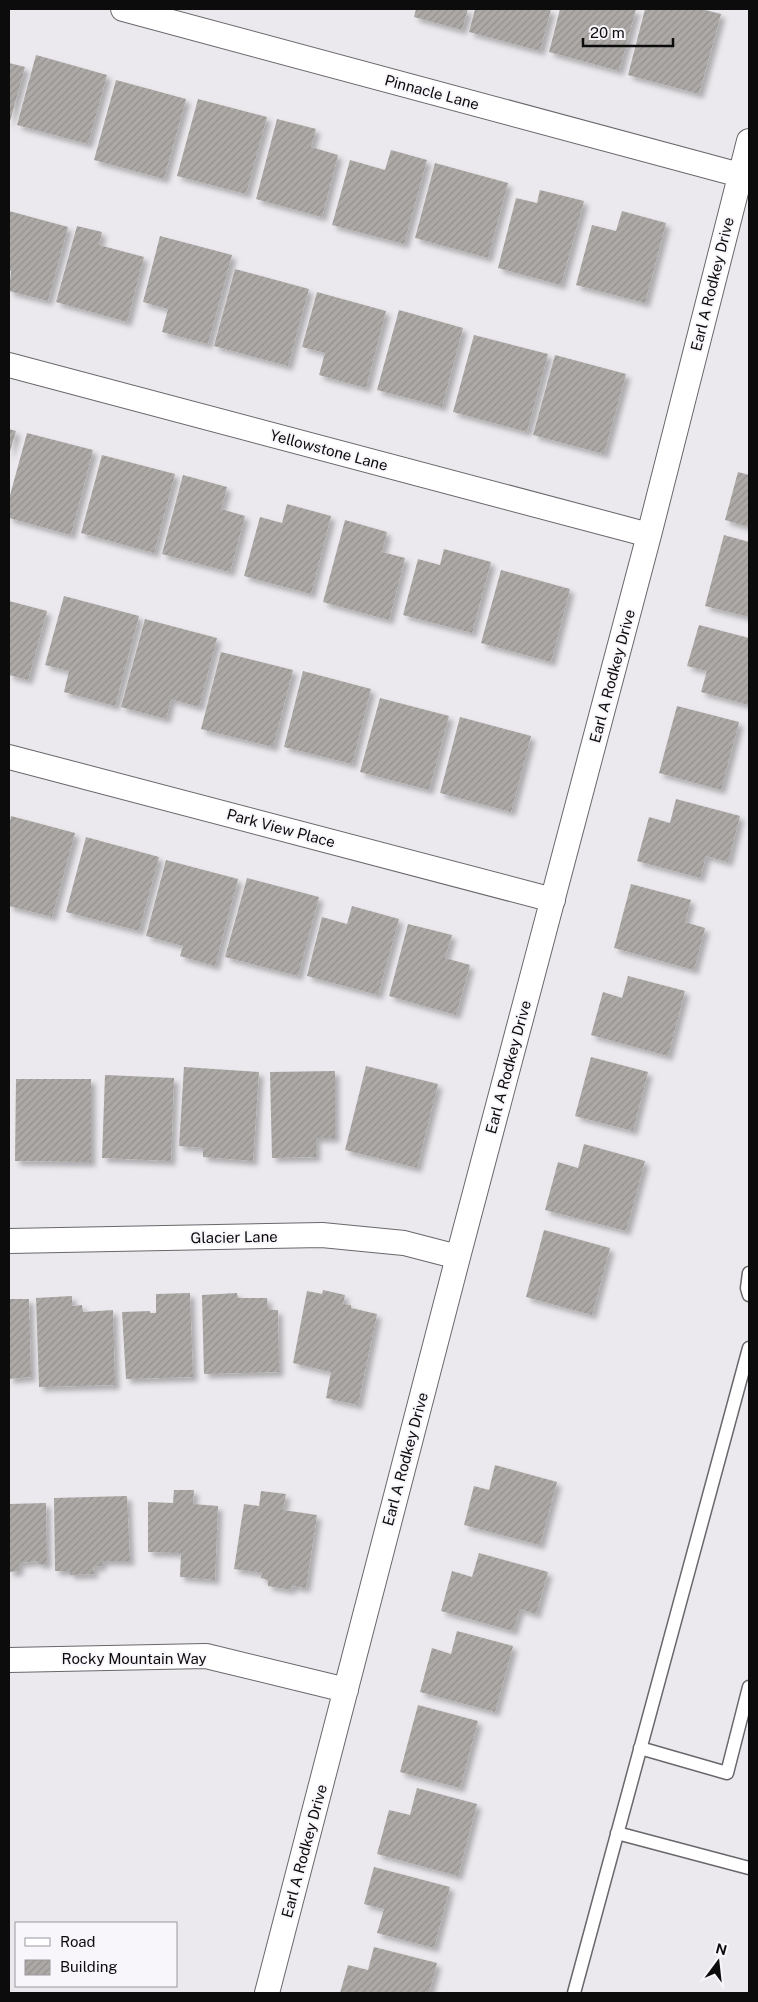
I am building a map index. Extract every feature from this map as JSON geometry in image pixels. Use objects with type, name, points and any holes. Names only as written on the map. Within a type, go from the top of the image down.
[{"type":"street","name":"Pinnacle Lane","points":[[123,9],[740,175]]},
{"type":"street","name":"Earl A Rodkey Drive","points":[[267,1993],[749,142]]},
{"type":"street","name":"Yellowstone Lane","points":[[9,365],[648,535]]},
{"type":"street","name":"Park View Place","points":[[9,757],[553,900]]},
{"type":"street","name":"Glacier Lane","points":[[9,1241],[322,1235],[404,1243],[458,1257]]},
{"type":"street","name":"Rocky Mountain Way","points":[[9,1660],[206,1656],[346,1690]]},
{"type":"lane","points":[[749,1273],[747,1288],[749,1295]]},
{"type":"lane","points":[[574,1993],[749,1348]]},
{"type":"lane","points":[[640,1748],[727,1773],[749,1687]]},
{"type":"lane","points":[[617,1834],[749,1868]]},
{"type":"building","points":[[416,9],[468,9],[462,30],[414,17]]},
{"type":"building","points":[[475,9],[551,9],[540,51],[469,32]]},
{"type":"building","points":[[560,9],[636,9],[619,71],[549,52]]},
{"type":"building","points":[[645,9],[701,9],[721,14],[699,94],[628,75]]},
{"type":"building","points":[[36,55],[107,75],[88,144],[17,125]]},
{"type":"building","points":[[9,63],[25,67],[9,125]]},
{"type":"building","points":[[116,80],[186,99],[164,179],[94,160]]},
{"type":"building","points":[[198,99],[267,117],[246,194],[177,176]]},
{"type":"building","points":[[277,119],[316,129],[311,147],[338,155],[322,217],[256,199]]},
{"type":"building","points":[[391,150],[427,160],[404,244],[332,225],[350,160],[385,170]]},
{"type":"building","points":[[435,163],[508,183],[488,258],[415,238]]},
{"type":"building","points":[[540,190],[584,201],[561,285],[498,268],[516,198],[537,203]]},
{"type":"building","points":[[9,211],[68,227],[48,301],[9,291],[11,271],[9,271]]},
{"type":"building","points":[[622,211],[666,223],[645,303],[576,285],[592,225],[616,231]]},
{"type":"building","points":[[77,226],[102,232],[99,245],[144,257],[127,322],[56,302]]},
{"type":"building","points":[[160,236],[232,255],[208,344],[162,332],[168,309],[143,302]]},
{"type":"building","points":[[235,269],[309,289],[288,366],[214,346]]},
{"type":"building","points":[[317,292],[386,311],[366,388],[319,375],[325,353],[302,347]]},
{"type":"building","points":[[399,310],[463,328],[442,407],[377,390]]},
{"type":"building","points":[[474,335],[548,354],[527,432],[453,412]]},
{"type":"building","points":[[555,355],[626,374],[604,454],[533,435]]},
{"type":"building","points":[[9,429],[16,431],[9,455]]},
{"type":"building","points":[[27,433],[93,450],[71,535],[9,518],[9,499]]},
{"type":"building","points":[[102,455],[175,474],[154,553],[81,533]]},
{"type":"building","points":[[738,472],[749,475],[749,527],[725,520]]},
{"type":"building","points":[[183,475],[227,487],[221,509],[245,516],[230,572],[162,554]]},
{"type":"building","points":[[287,504],[331,516],[311,594],[244,576],[260,517],[282,523]]},
{"type":"building","points":[[345,520],[387,532],[382,552],[405,558],[389,620],[323,602]]},
{"type":"building","points":[[724,535],[749,542],[749,617],[705,606]]},
{"type":"building","points":[[444,549],[491,562],[472,633],[403,615],[418,559],[440,565]]},
{"type":"building","points":[[501,570],[570,589],[551,662],[481,643]]},
{"type":"building","points":[[64,596],[139,616],[115,706],[64,692],[69,671],[45,665]]},
{"type":"building","points":[[9,601],[47,611],[28,680],[9,675]]},
{"type":"building","points":[[145,619],[217,638],[199,707],[171,699],[166,719],[121,707]]},
{"type":"building","points":[[699,625],[749,638],[749,705],[701,692],[707,671],[687,666]]},
{"type":"building","points":[[221,652],[293,670],[273,747],[201,729]]},
{"type":"building","points":[[303,671],[371,689],[352,764],[284,747]]},
{"type":"building","points":[[380,698],[449,716],[429,790],[360,772]]},
{"type":"building","points":[[677,706],[739,722],[721,790],[659,773]]},
{"type":"building","points":[[460,717],[531,736],[511,812],[440,793]]},
{"type":"building","points":[[676,799],[740,816],[728,862],[706,856],[700,878],[637,861],[649,817],[670,823]]},
{"type":"building","points":[[11,816],[75,833],[52,917],[9,906],[9,826]]},
{"type":"building","points":[[86,837],[159,857],[139,931],[66,912]]},
{"type":"building","points":[[166,860],[238,879],[215,966],[180,956],[183,946],[146,936]]},
{"type":"building","points":[[247,878],[319,897],[298,976],[225,957]]},
{"type":"building","points":[[631,884],[691,900],[685,922],[705,928],[694,970],[614,948]]},
{"type":"building","points":[[352,906],[399,919],[378,995],[307,976],[322,917],[347,924]]},
{"type":"building","points":[[408,924],[452,935],[445,958],[470,965],[456,1015],[389,996]]},
{"type":"building","points":[[628,976],[685,991],[668,1056],[591,1035],[603,992],[622,998]]},
{"type":"building","points":[[591,1057],[648,1072],[633,1131],[575,1116]]},
{"type":"building","points":[[366,1066],[438,1084],[417,1168],[345,1150]]},
{"type":"building","points":[[184,1067],[259,1072],[253,1161],[203,1157],[203,1148],[179,1146]]},
{"type":"building","points":[[335,1071],[335,1138],[316,1138],[316,1157],[272,1158],[270,1072]]},
{"type":"building","points":[[105,1075],[174,1078],[171,1161],[102,1158]]},
{"type":"building","points":[[16,1079],[91,1079],[91,1162],[15,1161]]},
{"type":"building","points":[[584,1144],[645,1161],[626,1231],[545,1210],[558,1162],[578,1168]]},
{"type":"building","points":[[544,1230],[610,1248],[592,1315],[526,1297]]},
{"type":"building","points":[[323,1290],[345,1295],[343,1304],[351,1305],[351,1308],[377,1314],[358,1405],[326,1398],[331,1372],[293,1363],[307,1291],[322,1294]]},
{"type":"building","points":[[190,1293],[193,1377],[126,1379],[122,1312],[150,1311],[150,1313],[156,1313],[156,1294]]},
{"type":"building","points":[[237,1293],[238,1298],[267,1298],[268,1310],[278,1310],[279,1372],[204,1374],[202,1295]]},
{"type":"building","points":[[72,1296],[72,1306],[82,1305],[83,1312],[113,1310],[115,1385],[39,1387],[36,1298]]},
{"type":"building","points":[[9,1299],[29,1299],[31,1377],[9,1379]]},
{"type":"building","points":[[495,1465],[557,1482],[540,1545],[464,1525],[474,1486],[489,1490]]},
{"type":"building","points":[[174,1490],[194,1490],[193,1504],[218,1506],[215,1580],[180,1577],[181,1553],[148,1552],[148,1502],[173,1503]]},
{"type":"building","points":[[261,1491],[286,1494],[283,1510],[317,1515],[306,1588],[292,1586],[291,1590],[268,1586],[268,1580],[261,1578],[262,1573],[234,1569],[244,1504],[259,1506]]},
{"type":"building","points":[[127,1496],[130,1561],[102,1561],[102,1566],[93,1567],[94,1574],[70,1575],[70,1571],[55,1571],[54,1498]]},
{"type":"building","points":[[46,1503],[47,1564],[38,1564],[37,1561],[19,1563],[19,1571],[9,1572],[9,1504]]},
{"type":"building","points":[[479,1553],[548,1572],[536,1614],[520,1609],[513,1631],[441,1611],[452,1571],[472,1577]]},
{"type":"building","points":[[457,1631],[513,1646],[495,1712],[420,1692],[432,1648],[451,1654]]},
{"type":"building","points":[[418,1705],[478,1721],[460,1788],[400,1772]]},
{"type":"building","points":[[417,1788],[477,1804],[458,1876],[377,1854],[389,1810],[410,1815]]},
{"type":"building","points":[[374,1867],[450,1887],[434,1948],[377,1933],[384,1909],[364,1904]]},
{"type":"building","points":[[374,1947],[437,1963],[429,1993],[340,1993],[348,1965],[368,1970]]}]
